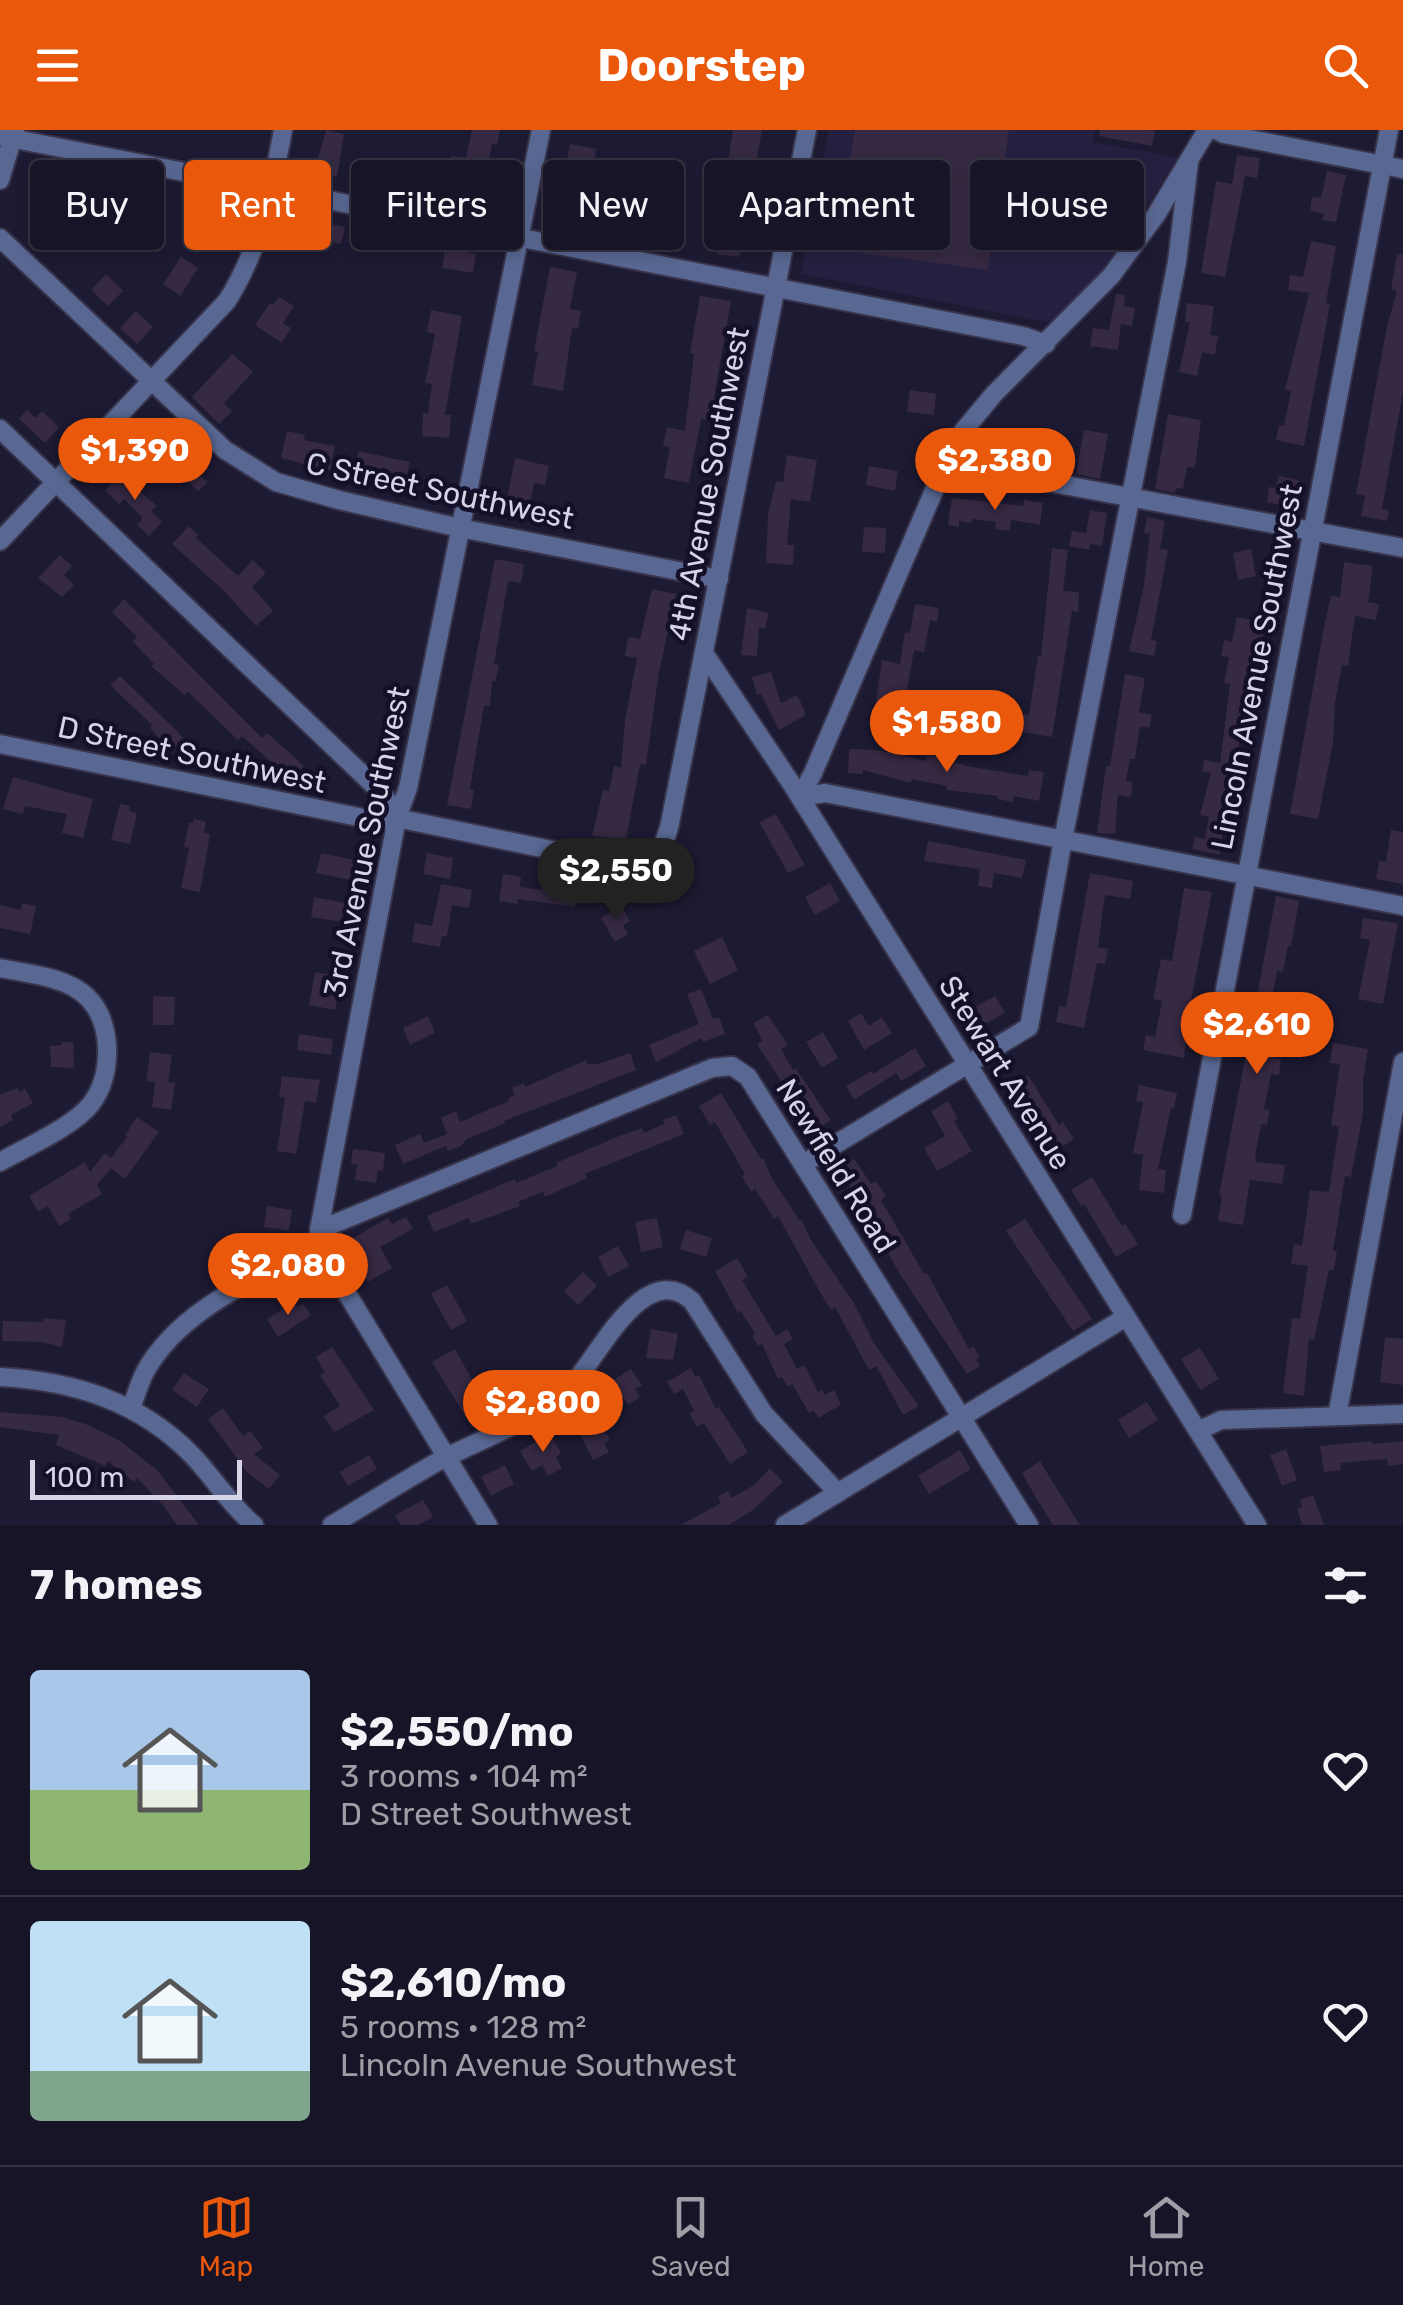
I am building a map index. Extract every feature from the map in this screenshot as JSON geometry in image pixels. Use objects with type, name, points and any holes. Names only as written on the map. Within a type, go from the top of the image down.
[{"type":"street","points":[[277,160],[283,130]]},
{"type":"street","name":"3rd Avenue Southwest","points":[[523,218],[541,130]]},
{"type":"street","name":"4th Avenue Southwest","points":[[662,848],[807,130]]},
{"type":"street","points":[[800,797],[964,430],[983,405],[1118,266],[1207,130]]},
{"type":"street","points":[[1216,130],[1403,169]]},
{"type":"street","name":"Lincoln Avenue Southwest","points":[[1182,1215],[1389,130]]},
{"type":"street","points":[[0,180],[10,135],[184,171]]},
{"type":"street","points":[[803,1164],[1029,1027],[1178,262],[1189,162]]},
{"type":"street","name":"C Street Southwest","points":[[0,238],[225,450],[276,482],[460,528],[718,578]]},
{"type":"street","points":[[523,238],[1024,336],[1046,344]]},
{"type":"street","points":[[0,540],[228,301],[242,278],[251,250]]},
{"type":"street","name":"3rd Avenue Southwest","points":[[319,1237],[396,818],[408,788],[516,250]]},
{"type":"street","points":[[0,428],[384,795],[396,818]]},
{"type":"street","points":[[946,464],[1311,528],[1403,548]]},
{"type":"street","name":"Stewart Avenue","points":[[704,653],[800,797],[1257,1525]]},
{"type":"street","name":"D Street Southwest","points":[[1,751],[378,821],[396,818],[625,864],[642,862],[662,848]]},
{"type":"street","points":[[800,797],[825,793],[1403,906]]},
{"type":"street","points":[[0,968],[54,978],[86,994],[105,1028],[107,1050],[101,1088],[90,1106],[0,1162]]},
{"type":"street","points":[[1336,1416],[1403,1062]]},
{"type":"street","name":"Newfield Road","points":[[130,1409],[145,1372],[195,1314],[319,1237],[722,1066],[732,1066],[748,1077],[1029,1525]]},
{"type":"street","points":[[319,1237],[488,1525]]},
{"type":"street","points":[[332,1525],[556,1398],[575,1381],[614,1323],[652,1295],[672,1291],[683,1293],[692,1301],[764,1414],[838,1492]]},
{"type":"street","points":[[785,1525],[1126,1317]]},
{"type":"street","points":[[0,1377],[38,1378],[70,1385],[130,1409],[166,1429],[254,1525]]},
{"type":"street","points":[[1198,1431],[1221,1420],[1403,1414]]},
{"type":"shaded area","points":[[829,130],[1094,130],[1093,142],[1177,158],[1144,211],[1144,160],[970,160],[970,250],[1120,250],[1051,323],[801,274],[806,250],[950,250],[950,160],[823,160]]},
{"type":"building","points":[[326,130],[344,134],[337,177],[331,176],[331,160],[317,160]]},
{"type":"building","points":[[472,130],[500,130],[489,160],[450,160],[451,156],[466,158]]},
{"type":"building","points":[[733,130],[762,130],[757,160],[728,160]]},
{"type":"building","points":[[855,130],[1009,130],[1004,160],[970,160],[970,250],[991,250],[988,270],[854,252],[950,250],[950,160],[850,160]]},
{"type":"building","points":[[1100,130],[1155,131],[1152,146],[1099,136]]},
{"type":"building","points":[[570,144],[596,149],[595,160],[567,160]]},
{"type":"building","points":[[1237,155],[1260,158],[1257,178],[1245,176],[1225,277],[1201,273],[1216,181],[1232,184]]},
{"type":"building","points":[[1327,171],[1346,175],[1336,222],[1322,220],[1324,214],[1310,211],[1312,197],[1321,198]]},
{"type":"building","points":[[331,224],[345,227],[341,244],[331,242]]},
{"type":"building","points":[[1311,241],[1336,246],[1326,303],[1330,304],[1304,446],[1276,440],[1279,425],[1284,426],[1291,391],[1285,390],[1309,293],[1288,290],[1290,275],[1303,277]]},
{"type":"building","points":[[445,250],[476,254],[473,273],[442,268]]},
{"type":"building","points":[[718,250],[740,250],[739,257],[717,254]]},
{"type":"building","points":[[1397,254],[1403,254],[1403,392],[1382,509],[1389,510],[1387,521],[1361,516],[1365,496],[1356,494],[1397,291],[1391,289]]},
{"type":"building","points":[[181,257],[198,268],[180,296],[163,284]]},
{"type":"building","points":[[550,267],[577,272],[570,309],[581,311],[578,329],[572,328],[563,391],[532,385],[538,352],[534,351]]},
{"type":"building","points":[[106,274],[123,291],[108,306],[91,290]]},
{"type":"building","points":[[1116,294],[1125,295],[1124,306],[1135,308],[1132,326],[1121,324],[1118,350],[1090,346],[1093,328],[1109,330]]},
{"type":"building","points":[[700,296],[731,301],[710,420],[701,419],[689,483],[664,478],[670,447],[663,446],[667,427],[685,431],[694,354],[690,353]]},
{"type":"building","points":[[279,297],[294,306],[283,323],[291,328],[282,343],[255,325]]},
{"type":"building","points":[[1187,303],[1214,306],[1210,335],[1218,336],[1215,355],[1202,352],[1197,376],[1179,372],[1190,322],[1185,322]]},
{"type":"building","points":[[431,310],[462,316],[445,415],[451,415],[449,438],[422,436],[423,413],[428,413],[432,384],[425,383],[435,334],[427,332]]},
{"type":"building","points":[[136,311],[153,327],[137,344],[120,328]]},
{"type":"building","points":[[232,354],[253,372],[224,403],[232,411],[219,424],[192,397]]},
{"type":"building","points":[[910,390],[936,394],[934,415],[907,412]]},
{"type":"building","points":[[27,410],[35,418],[42,411],[59,427],[45,443],[19,419]]},
{"type":"building","points":[[1168,414],[1201,420],[1195,468],[1187,467],[1183,489],[1176,488],[1175,493],[1155,489]]},
{"type":"building","points":[[158,428],[170,439],[167,443],[207,482],[198,491],[177,470],[172,475],[141,446]]},
{"type":"building","points":[[1084,430],[1108,434],[1100,479],[1076,474]]},
{"type":"building","points":[[287,431],[305,435],[304,440],[335,446],[330,471],[281,458]]},
{"type":"building","points":[[999,434],[1024,438],[1020,461],[995,457]]},
{"type":"building","points":[[358,451],[410,462],[404,485],[376,477],[355,478]]},
{"type":"building","points":[[787,455],[817,460],[810,502],[791,499],[787,545],[794,545],[793,565],[766,563],[768,514],[776,481],[783,482]]},
{"type":"building","points":[[515,458],[549,466],[545,485],[534,483],[528,515],[505,511]]},
{"type":"building","points":[[869,466],[898,471],[895,491],[866,485]]},
{"type":"building","points":[[120,475],[157,506],[151,511],[162,522],[149,536],[137,525],[143,518],[124,499],[119,504],[105,490]]},
{"type":"building","points":[[1279,476],[1299,480],[1294,509],[1267,502],[1269,487],[1275,488]]},
{"type":"building","points":[[952,498],[1023,506],[1024,500],[1043,503],[1040,525],[1011,520],[1010,531],[995,529],[996,522],[972,519],[971,523],[959,521],[959,527],[948,525]]},
{"type":"building","points":[[1090,510],[1107,513],[1102,546],[1090,544],[1089,550],[1069,546],[1072,531],[1086,533]]},
{"type":"building","points":[[1147,517],[1165,521],[1160,549],[1168,550],[1151,640],[1157,641],[1154,656],[1129,651],[1144,585],[1150,534],[1144,533]]},
{"type":"building","points":[[189,526],[198,535],[196,538],[238,576],[253,560],[266,573],[252,587],[273,611],[256,626],[172,544]]},
{"type":"building","points":[[864,527],[886,528],[885,553],[862,552]]},
{"type":"building","points":[[1052,548],[1068,550],[1063,591],[1079,592],[1078,612],[1072,611],[1052,737],[1008,730],[1011,712],[1029,715],[1041,656]]},
{"type":"building","points":[[1251,549],[1256,576],[1238,580],[1233,553]]},
{"type":"building","points":[[60,555],[72,566],[64,575],[74,585],[62,597],[38,578]]},
{"type":"building","points":[[495,559],[524,564],[521,583],[508,581],[494,664],[499,665],[495,682],[492,681],[490,706],[484,706],[470,789],[474,790],[471,809],[447,805]]},
{"type":"building","points":[[1344,562],[1373,566],[1368,602],[1379,604],[1376,620],[1355,616],[1348,666],[1342,665],[1335,702],[1333,743],[1318,819],[1290,814],[1325,622],[1331,596],[1340,597]]},
{"type":"building","points":[[652,589],[676,594],[659,672],[646,765],[640,764],[626,840],[592,836],[603,790],[609,791],[614,766],[621,768],[637,658],[625,656],[628,637],[640,639]]},
{"type":"building","points":[[124,599],[262,738],[267,733],[304,766],[288,782],[242,736],[238,740],[188,692],[184,695],[151,666],[154,664],[132,641],[137,637],[112,612]]},
{"type":"building","points":[[915,604],[939,608],[937,622],[930,620],[924,652],[914,650],[903,713],[875,708],[882,660],[900,664]]},
{"type":"building","points":[[747,608],[769,613],[765,629],[759,627],[757,656],[741,655]]},
{"type":"building","points":[[1237,617],[1265,623],[1248,714],[1243,714],[1233,785],[1229,784],[1220,855],[1192,849],[1195,837],[1205,839],[1209,817],[1200,815],[1211,773],[1202,772],[1204,760],[1220,763],[1230,684],[1224,683],[1229,657],[1221,656],[1224,640],[1232,642]]},
{"type":"building","points":[[771,672],[781,703],[797,695],[805,711],[804,716],[779,730],[761,694],[757,695],[752,677]]},
{"type":"building","points":[[1125,674],[1145,678],[1139,712],[1152,715],[1149,728],[1141,726],[1139,730],[1135,759],[1130,759],[1126,781],[1133,782],[1131,797],[1118,795],[1115,834],[1097,833],[1106,766],[1110,766]]},
{"type":"building","points":[[120,676],[184,739],[174,748],[163,735],[159,738],[150,728],[152,725],[110,685]]},
{"type":"building","points":[[849,749],[878,750],[926,761],[928,753],[966,766],[1028,776],[1029,770],[1044,772],[1039,801],[1014,796],[1013,802],[863,770],[863,774],[848,773]]},
{"type":"building","points":[[13,777],[93,799],[83,838],[62,833],[67,814],[25,806],[23,814],[3,809]]},
{"type":"building","points":[[120,804],[137,813],[130,844],[111,840]]},
{"type":"building","points":[[776,814],[805,865],[788,873],[759,822]]},
{"type":"building","points":[[194,819],[206,822],[204,833],[210,834],[200,892],[181,888],[189,848],[184,847],[189,823]]},
{"type":"building","points":[[1391,830],[1403,832],[1403,884],[1376,879],[1379,861],[1386,862]]},
{"type":"building","points":[[928,841],[1026,860],[1022,878],[994,873],[992,888],[978,886],[980,869],[924,861]]},
{"type":"building","points":[[321,853],[354,860],[350,880],[316,873]]},
{"type":"building","points":[[427,853],[453,858],[450,879],[423,874]]},
{"type":"building","points":[[1090,873],[1133,881],[1130,899],[1105,895],[1098,947],[1108,949],[1105,964],[1097,963],[1084,1028],[1056,1022],[1059,1006],[1066,1007]]},
{"type":"building","points":[[503,874],[521,877],[520,887],[542,890],[543,882],[578,886],[575,907],[518,899],[517,904],[499,901]]},
{"type":"building","points":[[830,883],[840,901],[815,915],[805,897]]},
{"type":"building","points":[[441,884],[472,890],[469,908],[452,905],[447,936],[442,936],[440,947],[412,942],[415,923],[432,926]]},
{"type":"building","points":[[1184,888],[1212,892],[1188,1016],[1184,1058],[1143,1050],[1146,1035],[1155,1037],[1162,1001],[1153,999],[1161,959],[1172,961]]},
{"type":"building","points":[[1276,896],[1299,901],[1291,946],[1283,972],[1277,971],[1271,1005],[1280,1006],[1274,1058],[1281,1059],[1279,1075],[1271,1074],[1264,1109],[1270,1110],[1267,1125],[1261,1124],[1255,1157],[1256,1162],[1285,1165],[1282,1184],[1250,1180],[1243,1225],[1218,1221],[1222,1196],[1219,1195]]},
{"type":"building","points":[[314,897],[345,903],[342,922],[311,917]]},
{"type":"building","points":[[22,903],[36,906],[30,934],[0,928],[0,905],[21,910]]},
{"type":"building","points":[[621,906],[630,921],[623,925],[628,934],[615,942],[601,918]]},
{"type":"building","points":[[1363,918],[1398,923],[1383,1004],[1358,999],[1370,940],[1360,938]]},
{"type":"building","points":[[722,937],[738,970],[710,984],[694,951]]},
{"type":"building","points":[[315,972],[348,978],[344,997],[338,995],[335,1010],[309,1005]]},
{"type":"building","points":[[701,989],[713,1019],[719,1017],[725,1034],[703,1042],[702,1038],[656,1062],[649,1045],[699,1024],[687,994]]},
{"type":"building","points":[[153,996],[175,997],[174,1025],[153,1025]]},
{"type":"building","points":[[995,996],[1005,1013],[979,1027],[970,1010]]},
{"type":"building","points":[[861,1013],[869,1026],[882,1017],[892,1033],[864,1050],[848,1021]]},
{"type":"building","points":[[768,1015],[788,1045],[781,1049],[793,1070],[831,1120],[813,1131],[757,1044],[763,1041],[753,1023]]},
{"type":"building","points":[[428,1016],[435,1033],[410,1045],[403,1028]]},
{"type":"building","points":[[823,1032],[838,1058],[822,1068],[806,1042]]},
{"type":"building","points":[[299,1034],[333,1039],[331,1055],[297,1050]]},
{"type":"building","points":[[61,1042],[73,1042],[74,1068],[51,1067],[50,1046],[62,1045]]},
{"type":"building","points":[[1333,1043],[1368,1049],[1363,1113],[1351,1177],[1345,1176],[1333,1251],[1337,1251],[1334,1270],[1329,1270],[1314,1340],[1309,1339],[1304,1396],[1283,1393],[1292,1318],[1300,1319],[1308,1266],[1291,1264],[1294,1244],[1302,1246],[1310,1190],[1329,1192],[1339,1127],[1331,1125],[1340,1064],[1330,1063]]},
{"type":"building","points":[[915,1048],[926,1066],[901,1081],[896,1073],[854,1100],[846,1086]]},
{"type":"building","points":[[150,1052],[172,1055],[168,1082],[175,1083],[171,1110],[152,1107],[155,1082],[146,1081]]},
{"type":"building","points":[[630,1053],[636,1070],[504,1121],[467,1139],[461,1146],[448,1151],[446,1146],[403,1164],[395,1145],[420,1134],[424,1143],[447,1134],[441,1118],[456,1111],[460,1122],[509,1101],[515,1095],[512,1088],[524,1083],[525,1087],[586,1060],[588,1065],[595,1065]]},
{"type":"building","points":[[1028,1075],[1059,1125],[1063,1122],[1074,1139],[1053,1152],[1009,1087]]},
{"type":"building","points":[[282,1076],[320,1080],[316,1103],[305,1101],[296,1154],[277,1151],[285,1098],[279,1097]]},
{"type":"building","points":[[1139,1085],[1177,1093],[1158,1169],[1166,1170],[1164,1193],[1139,1190],[1143,1155],[1133,1153],[1143,1102],[1136,1101]]},
{"type":"building","points":[[17,1088],[20,1092],[25,1089],[33,1103],[11,1115],[13,1120],[0,1127],[0,1095]]},
{"type":"building","points":[[721,1093],[854,1303],[874,1343],[919,1406],[903,1415],[876,1366],[869,1370],[835,1307],[831,1310],[778,1216],[774,1219],[755,1189],[751,1192],[715,1122],[710,1125],[699,1106]]},
{"type":"building","points":[[948,1101],[958,1119],[954,1121],[972,1151],[937,1171],[924,1148],[945,1136],[931,1111]]},
{"type":"building","points":[[676,1115],[684,1134],[585,1174],[587,1178],[545,1197],[543,1192],[518,1202],[520,1206],[471,1224],[469,1218],[434,1232],[427,1216],[557,1166],[556,1163],[619,1136],[642,1128],[644,1133]]},
{"type":"building","points":[[137,1117],[159,1132],[125,1179],[111,1168],[97,1185],[102,1194],[68,1214],[71,1219],[59,1226],[48,1206],[38,1212],[29,1196],[85,1162],[90,1172],[105,1153],[111,1158]]},
{"type":"building","points":[[353,1149],[385,1153],[383,1171],[378,1170],[376,1183],[355,1180]]},
{"type":"building","points":[[854,1159],[871,1184],[876,1181],[886,1196],[881,1200],[924,1274],[927,1273],[969,1349],[973,1346],[980,1357],[976,1359],[980,1366],[967,1374],[900,1274],[849,1185],[836,1171]]},
{"type":"building","points":[[1092,1177],[1122,1226],[1125,1224],[1138,1244],[1116,1257],[1071,1190]]},
{"type":"building","points":[[267,1206],[292,1210],[289,1231],[264,1227]]},
{"type":"building","points":[[406,1217],[413,1229],[380,1247],[392,1268],[368,1282],[360,1267],[364,1265],[350,1240],[388,1218],[392,1224]]},
{"type":"building","points":[[657,1218],[663,1247],[641,1252],[635,1222]]},
{"type":"building","points":[[1025,1219],[1092,1319],[1073,1331],[1006,1231]]},
{"type":"building","points":[[686,1230],[712,1238],[706,1257],[680,1249]]},
{"type":"building","points":[[618,1246],[629,1266],[608,1277],[598,1257]]},
{"type":"building","points":[[737,1258],[748,1277],[742,1280],[776,1336],[787,1329],[793,1339],[784,1344],[797,1369],[804,1365],[818,1392],[822,1390],[825,1395],[834,1390],[841,1405],[818,1418],[814,1410],[809,1413],[792,1384],[788,1387],[782,1377],[778,1379],[762,1344],[758,1346],[752,1336],[755,1334],[741,1311],[738,1313],[715,1271]]},
{"type":"building","points":[[583,1272],[597,1286],[578,1305],[564,1291]]},
{"type":"building","points":[[447,1285],[467,1321],[451,1330],[431,1294]]},
{"type":"building","points":[[294,1302],[298,1307],[303,1304],[311,1315],[278,1337],[267,1319]]},
{"type":"building","points":[[44,1318],[66,1320],[62,1347],[2,1341],[3,1321],[43,1322]]},
{"type":"building","points":[[651,1329],[678,1334],[673,1360],[646,1358]]},
{"type":"building","points":[[1385,1337],[1403,1339],[1403,1385],[1380,1382]]},
{"type":"building","points":[[332,1347],[374,1410],[334,1432],[324,1416],[340,1406],[320,1375],[325,1372],[316,1357]]},
{"type":"building","points":[[1200,1348],[1219,1379],[1200,1390],[1181,1359]]},
{"type":"building","points":[[455,1349],[485,1403],[467,1419],[432,1362]]},
{"type":"building","points":[[691,1368],[748,1452],[730,1464],[704,1423],[697,1427],[683,1389],[674,1394],[667,1382]]},
{"type":"building","points":[[631,1369],[642,1385],[635,1389],[640,1397],[628,1405],[612,1381]]},
{"type":"building","points":[[184,1373],[209,1389],[197,1407],[172,1390]]},
{"type":"building","points":[[1147,1402],[1158,1420],[1129,1438],[1118,1420]]},
{"type":"building","points":[[223,1408],[243,1436],[250,1431],[263,1448],[254,1454],[280,1475],[269,1489],[247,1472],[208,1419]]},
{"type":"building","points":[[0,1412],[62,1417],[119,1440],[157,1470],[199,1525],[177,1525],[137,1478],[134,1482],[108,1461],[105,1466],[56,1445],[59,1435],[0,1427]]},
{"type":"building","points":[[596,1414],[610,1440],[604,1443],[609,1452],[593,1460],[575,1424]]},
{"type":"building","points":[[550,1434],[561,1453],[556,1457],[562,1468],[548,1476],[542,1465],[532,1471],[520,1451]]},
{"type":"building","points":[[1403,1441],[1403,1464],[1388,1466],[1387,1459],[1340,1463],[1341,1470],[1324,1472],[1320,1446]]},
{"type":"building","points":[[1286,1449],[1297,1480],[1282,1486],[1270,1455]]},
{"type":"building","points":[[960,1450],[971,1469],[929,1494],[918,1476]]},
{"type":"building","points":[[369,1455],[377,1469],[348,1486],[340,1472]]},
{"type":"building","points":[[1040,1461],[1080,1525],[1053,1525],[1022,1473]]},
{"type":"building","points":[[505,1465],[514,1484],[491,1496],[481,1477]]},
{"type":"building","points":[[770,1468],[783,1482],[753,1510],[729,1525],[681,1525],[721,1503],[718,1497],[728,1491],[732,1498],[754,1485]]},
{"type":"building","points":[[1313,1495],[1324,1525],[1302,1525],[1297,1509],[1302,1507],[1300,1500]]},
{"type":"building","points":[[423,1500],[433,1517],[418,1525],[401,1525],[395,1515]]}]
